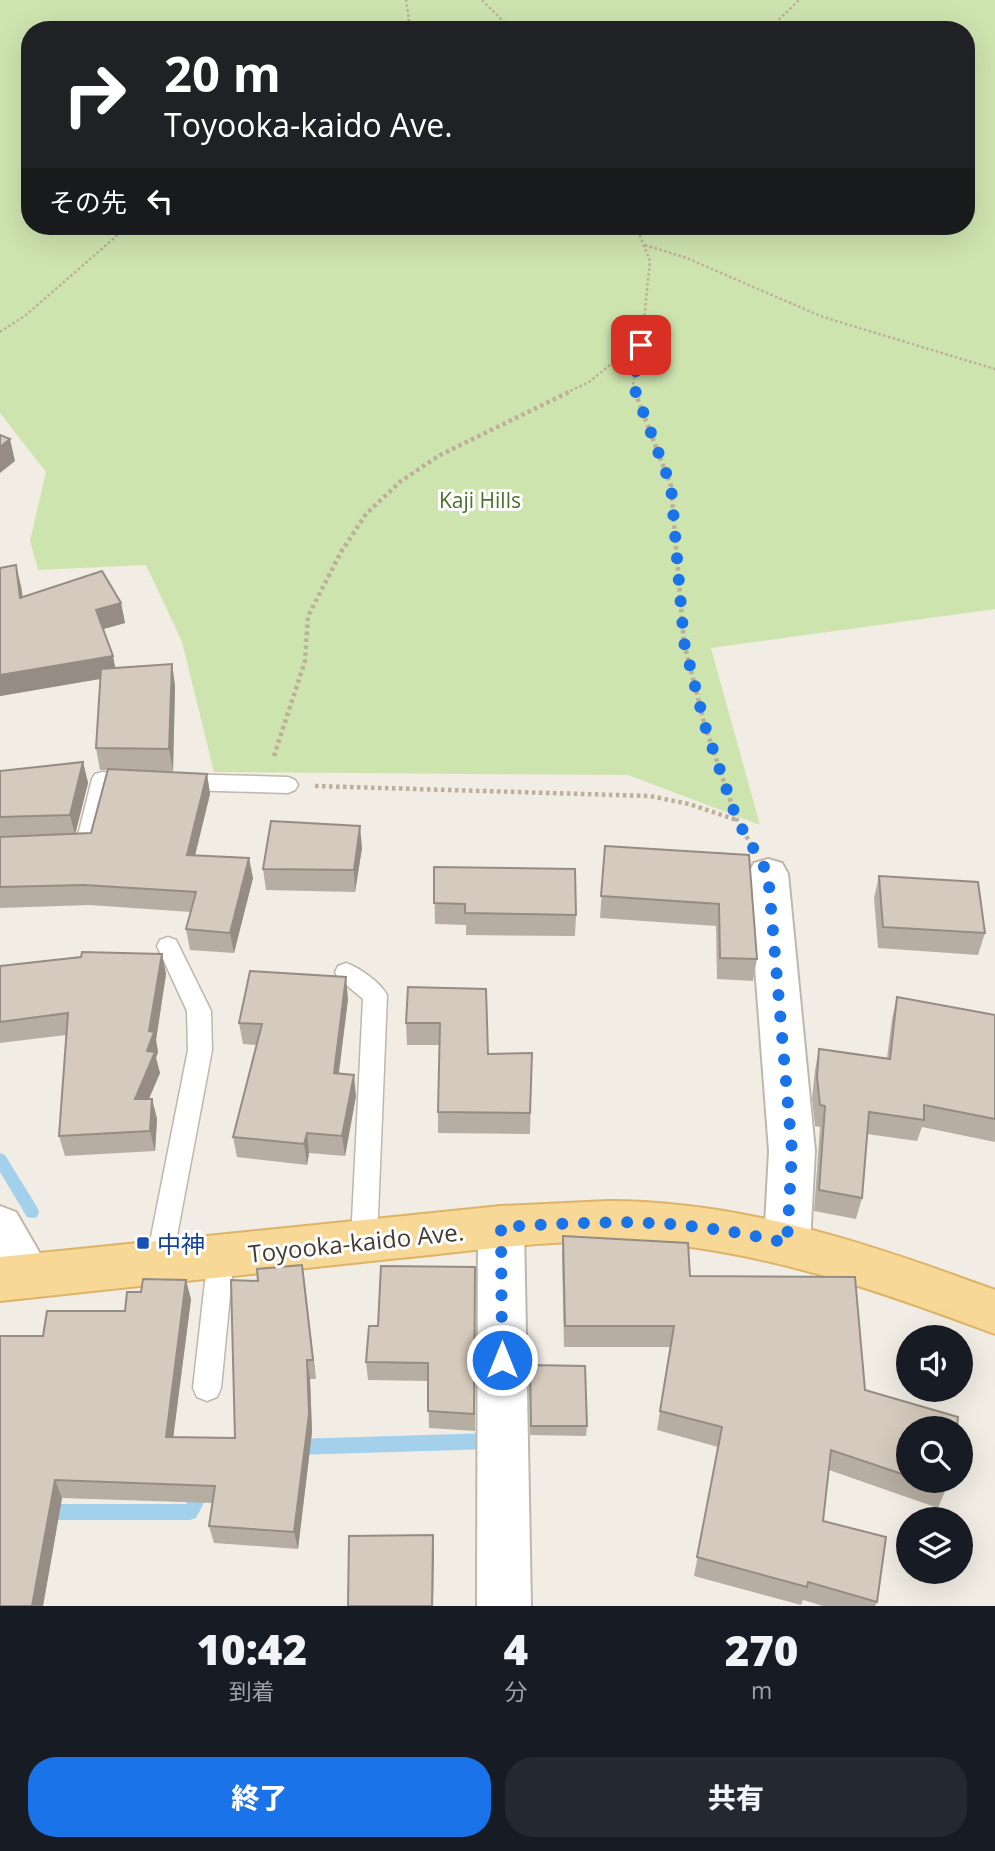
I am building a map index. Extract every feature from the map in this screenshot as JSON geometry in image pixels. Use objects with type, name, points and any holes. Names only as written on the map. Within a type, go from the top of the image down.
[{"type":"main road","name":"Toyooka-kaido Ave.","points":[[15,1278],[501,1227],[576,1223],[669,1224],[736,1232],[787,1243],[905,1278],[995,1312]]},
{"type":"street","points":[[768,874],[792,1151],[787,1243]]},
{"type":"street","points":[[0,1227],[15,1278]]},
{"type":"street","points":[[501,1227],[504,1606]]},
{"type":"lane","points":[[49,847],[86,846],[102,779],[288,785]]},
{"type":"lane","points":[[159,1262],[200,1050],[199,1011],[169,946]]},
{"type":"lane","points":[[346,972],[376,995],[364,1240]]},
{"type":"lane","points":[[207,1388],[221,1255]]},
{"type":"path","points":[[407,0],[408,21]]},
{"type":"path","points":[[482,0],[503,21]]},
{"type":"path","points":[[777,21],[799,0]]},
{"type":"path","points":[[0,332],[26,314],[118,235]]},
{"type":"path","points":[[640,235],[650,261],[642,339],[633,385],[671,486],[684,642],[705,726],[737,820],[768,874]]},
{"type":"path","points":[[644,245],[668,250],[767,295],[828,319],[995,369]]},
{"type":"path","points":[[642,339],[589,382],[440,455],[401,481],[366,514],[341,552],[308,616],[305,662],[265,784],[650,796],[689,804],[737,820]]},
{"type":"green space","name":"Kaji Hills","points":[[0,0],[995,0],[995,609],[711,648],[760,825],[628,775],[214,772],[182,642],[146,565],[38,570],[30,541],[46,472],[0,413]]},
{"type":"building","points":[[0,435],[10,439],[0,447]]},
{"type":"building","points":[[16,565],[20,598],[102,571],[121,603],[96,610],[113,656],[0,675],[0,568]]},
{"type":"building","points":[[172,664],[169,749],[96,748],[101,669]]},
{"type":"building","points":[[83,762],[70,815],[0,817],[0,771]]},
{"type":"building","points":[[108,769],[207,774],[187,855],[249,858],[230,933],[186,929],[196,892],[84,885],[0,887],[0,837],[91,833]]},
{"type":"building","points":[[271,821],[360,826],[354,870],[263,869]]},
{"type":"building","points":[[605,846],[749,855],[757,959],[720,958],[719,904],[601,896]]},
{"type":"building","points":[[434,867],[575,869],[576,915],[465,913],[465,904],[434,903]]},
{"type":"building","points":[[879,876],[978,882],[985,933],[883,927]]},
{"type":"building","points":[[82,952],[162,954],[149,1031],[154,1032],[147,1051],[155,1052],[135,1099],[152,1099],[150,1131],[59,1136],[68,1013],[0,1022],[0,966],[81,957]]},
{"type":"building","points":[[250,971],[346,977],[334,1073],[354,1075],[342,1136],[307,1133],[304,1144],[233,1137],[262,1024],[239,1023]]},
{"type":"building","points":[[408,987],[486,989],[488,1054],[532,1053],[530,1113],[438,1112],[440,1023],[406,1023]]},
{"type":"building","points":[[897,997],[995,1015],[995,1119],[924,1105],[924,1120],[869,1112],[862,1198],[819,1190],[825,1106],[820,1105],[817,1077],[819,1049],[890,1059]]},
{"type":"building","points":[[563,1236],[688,1243],[690,1276],[855,1277],[865,1390],[896,1399],[896,1402],[906,1402],[955,1416],[896,1416],[896,1472],[831,1450],[823,1521],[886,1537],[877,1602],[808,1582],[807,1587],[697,1557],[722,1427],[660,1411],[674,1326],[565,1326]]},
{"type":"building","points":[[302,1265],[313,1360],[307,1360],[309,1414],[294,1532],[209,1526],[215,1486],[55,1480],[32,1606],[0,1606],[0,1336],[43,1336],[47,1311],[125,1311],[127,1292],[141,1292],[143,1279],[186,1280],[166,1437],[235,1438],[231,1280],[258,1281],[257,1269]]},
{"type":"building","points":[[381,1266],[475,1267],[474,1414],[428,1411],[428,1363],[366,1362],[369,1326],[378,1326]]},
{"type":"building","points":[[530,1365],[585,1366],[587,1426],[531,1426]]},
{"type":"building","points":[[433,1535],[432,1606],[348,1606],[349,1536]]},
{"type":"waterway","points":[[0,1159],[32,1212]]},
{"type":"waterway","points":[[294,1447],[492,1441]]},
{"type":"waterway","points":[[43,1512],[190,1512],[202,1491]]},
{"type":"place","name":"中神","points":[[143,1243]]},
{"type":"route","points":[[502,1360],[501,1227],[576,1223],[669,1224],[736,1232],[787,1243],[792,1151],[768,874],[737,820],[705,726],[684,642],[671,486],[633,385],[641,345]]}]
